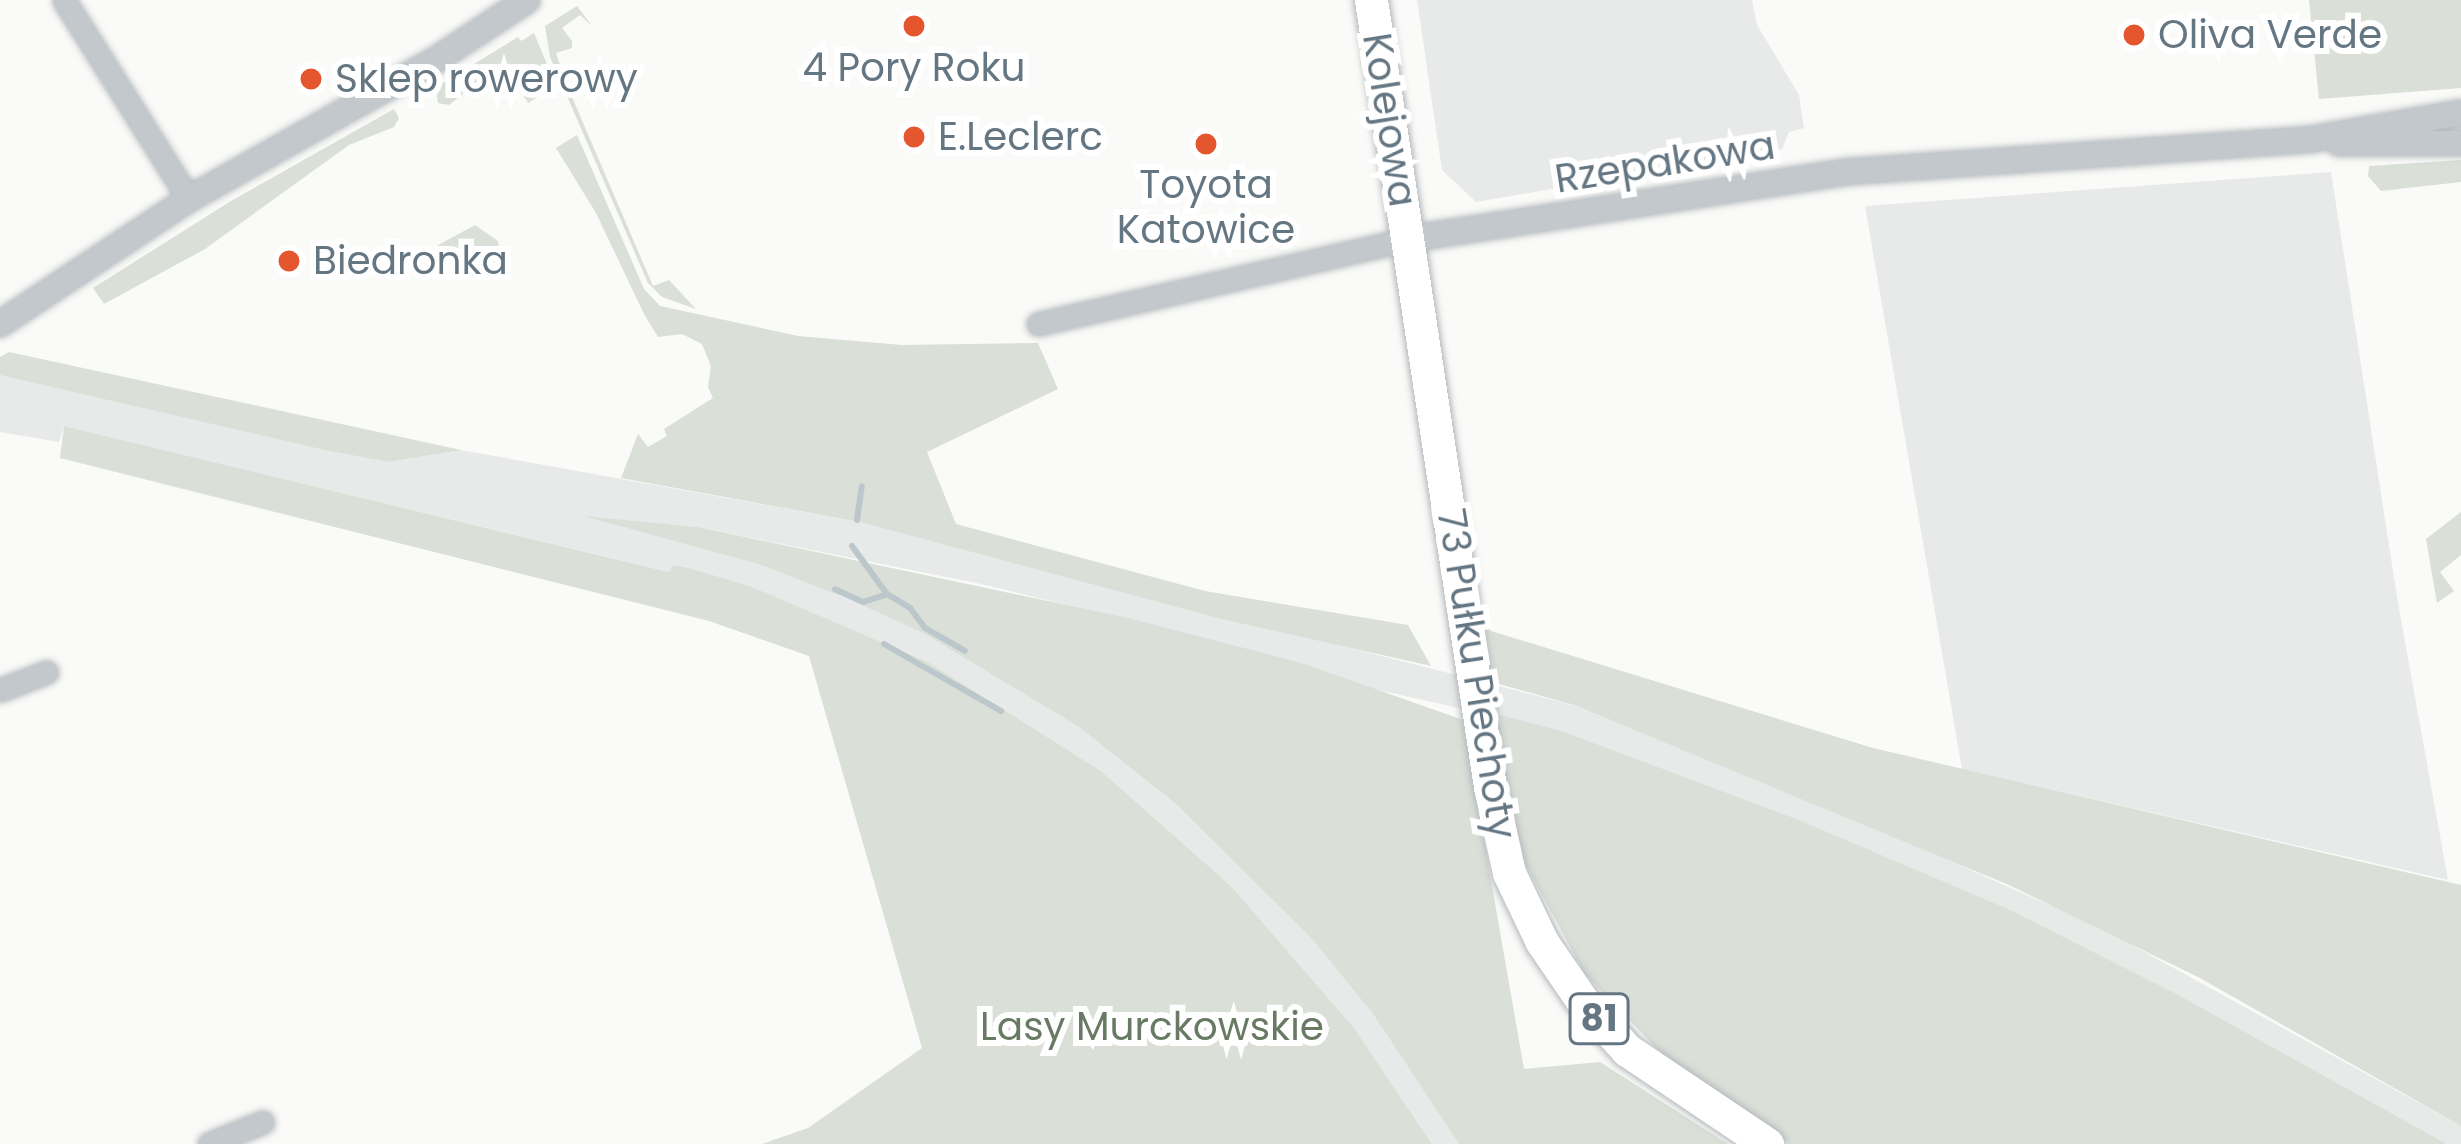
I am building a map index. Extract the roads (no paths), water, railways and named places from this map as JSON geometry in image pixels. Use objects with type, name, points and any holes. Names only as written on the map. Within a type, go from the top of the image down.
[{"type":"main road","name":"Kolejowa","points":[[1371,0],[1408,239]]},
{"type":"main road","name":"73 Pułku Piechoty","points":[[1408,239],[1490,787],[1509,873],[1542,942],[1582,999],[1627,1050],[1767,1144]]},
{"type":"street","points":[[64,0],[189,199]]},
{"type":"street","points":[[2,317],[189,199],[436,60],[527,0]]},
{"type":"street","name":"Rzepakowa","points":[[1038,324],[1408,239],[1846,172],[2313,139],[2461,113]]},
{"type":"street","name":"Rzepakowa","points":[[2313,139],[2409,147],[2461,143]]},
{"type":"street","points":[[0,690],[47,672]]},
{"type":"street","points":[[208,1144],[263,1122]]},
{"type":"waterway","points":[[857,520],[862,486]]},
{"type":"waterway","points":[[852,546],[887,594],[910,608],[925,628],[965,651]]},
{"type":"waterway","points":[[835,589],[863,602],[887,594]]},
{"type":"waterway","points":[[884,644],[1001,711]]},
{"type":"place","name":"4 Pory Roku","points":[[914,26]]},
{"type":"place","name":"Oliva Verde","points":[[2134,35]]},
{"type":"place","name":"Sklep rowerowy","points":[[311,79]]},
{"type":"place","name":"E.Leclerc","points":[[914,137]]},
{"type":"place","name":"Toyota Katowice","points":[[1206,144]]},
{"type":"place","name":"Biedronka","points":[[289,261]]},
{"type":"park label","name":"Lasy Murckowskie","points":[[1152,1027]]}]
